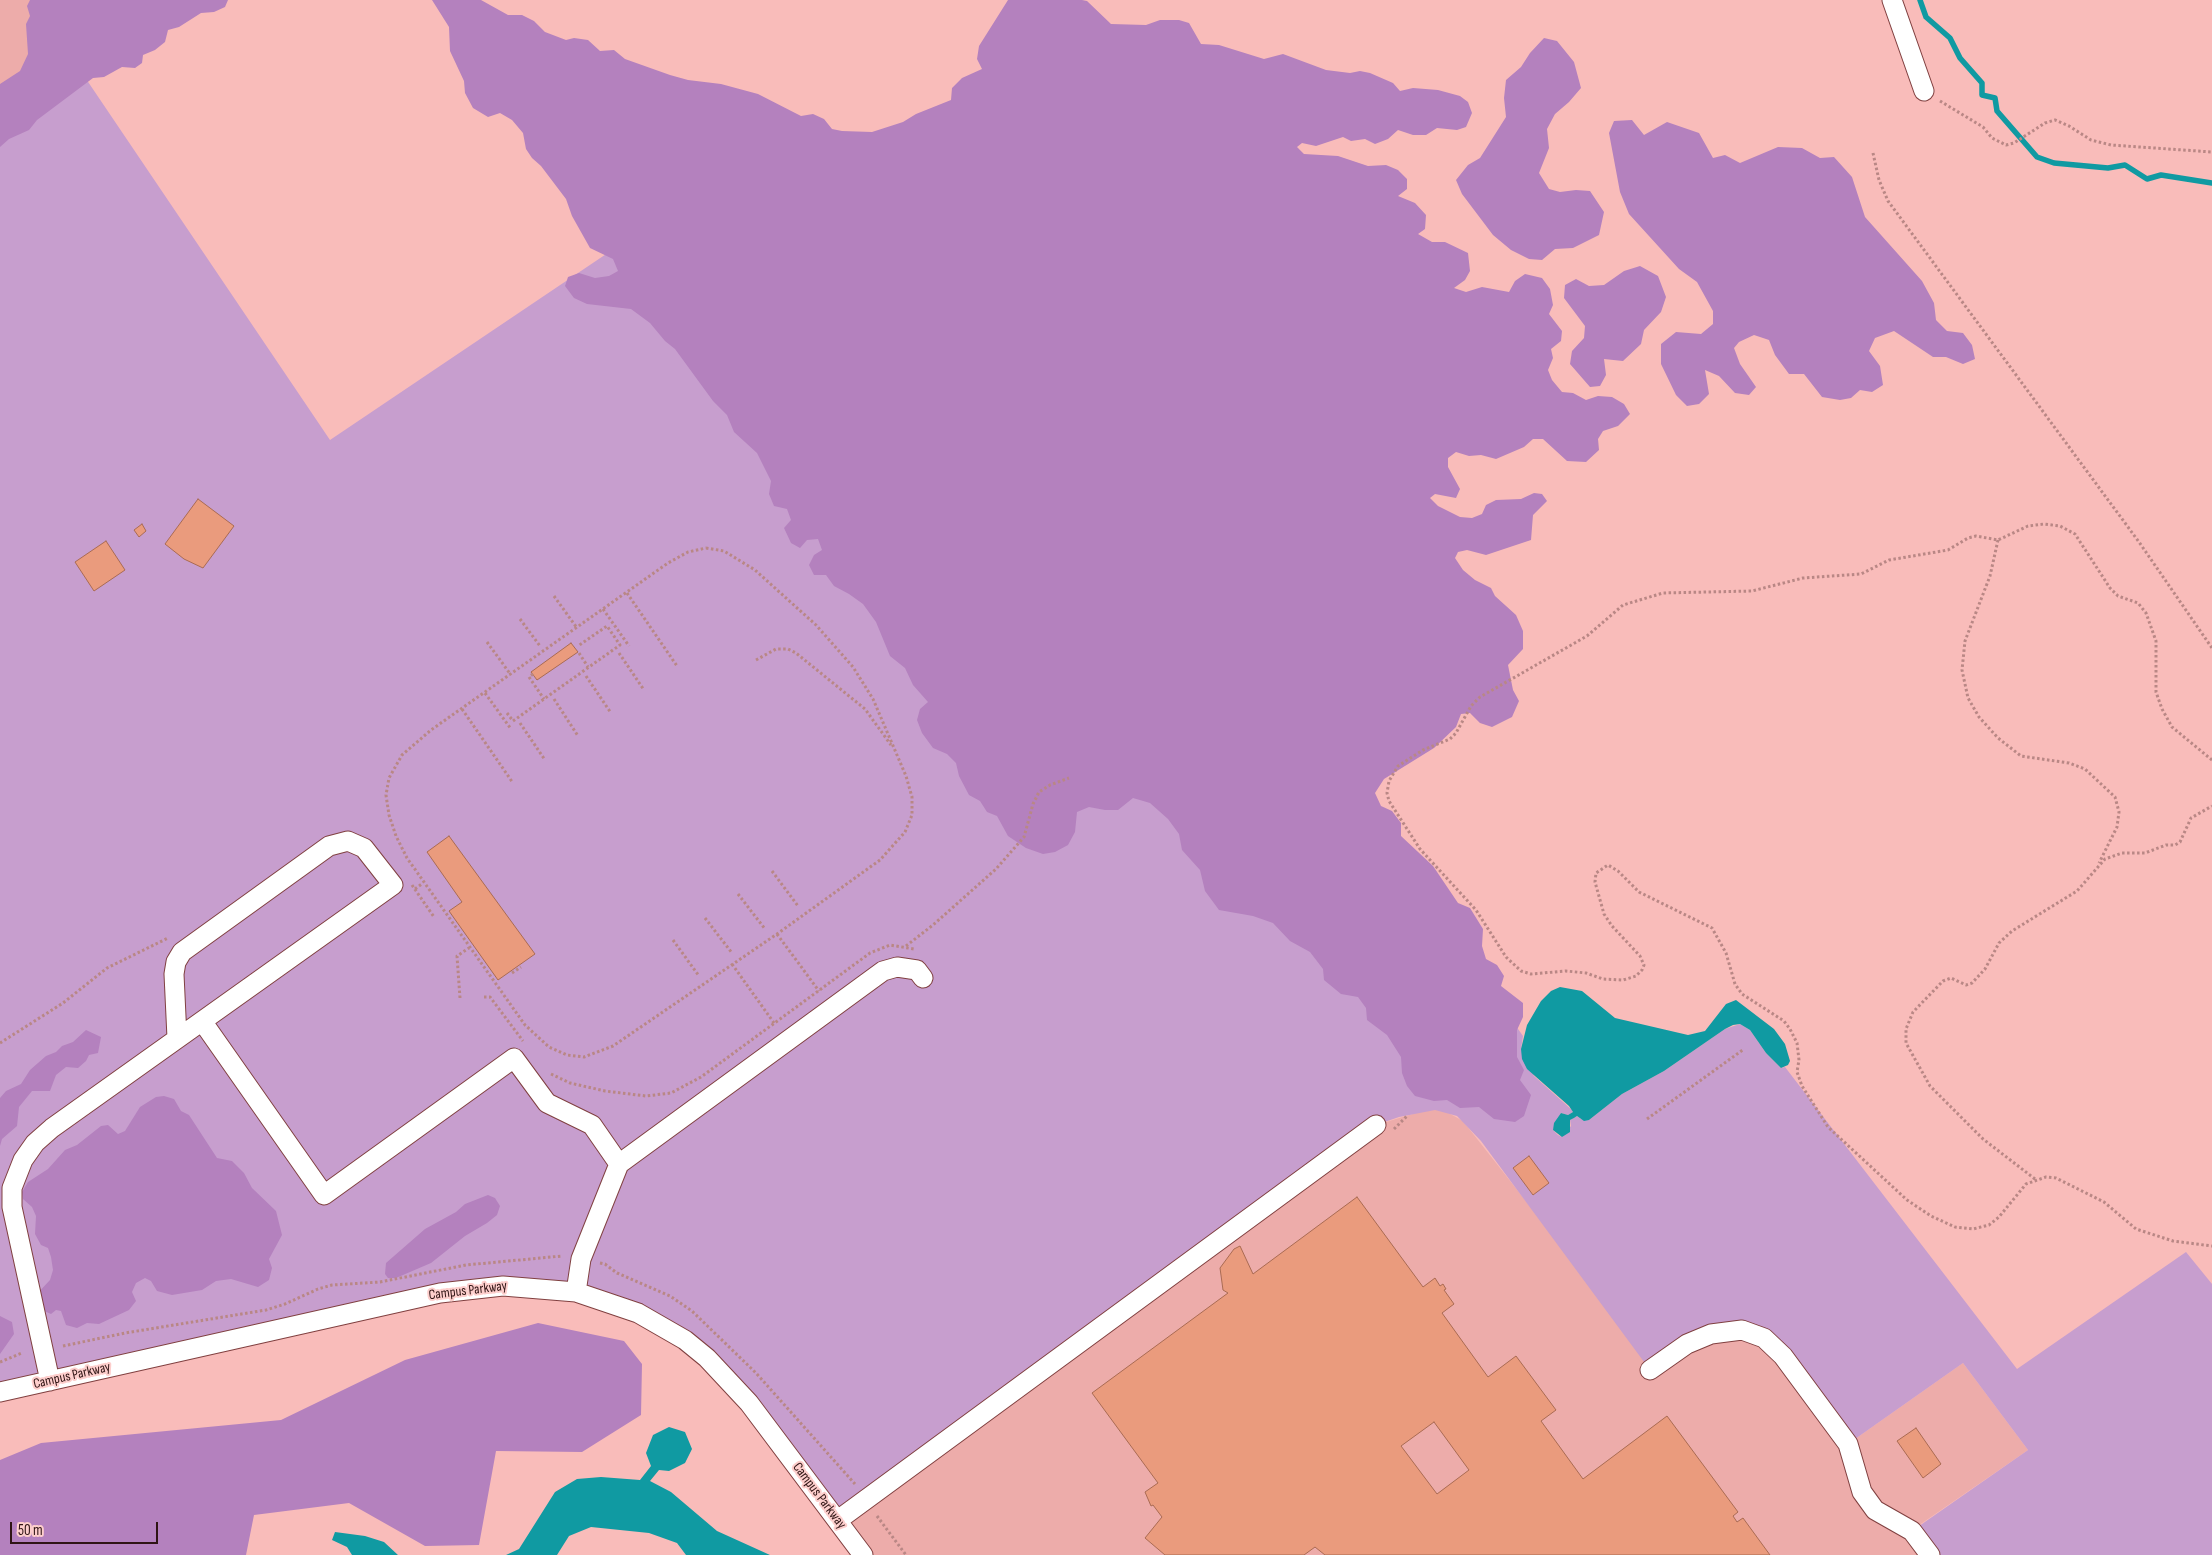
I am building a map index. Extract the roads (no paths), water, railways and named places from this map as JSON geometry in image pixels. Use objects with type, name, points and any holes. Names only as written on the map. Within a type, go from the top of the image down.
[{"type":"street","points":[[1892,0],[1924,91]]},
{"type":"street","points":[[50,1381],[12,1207],[12,1188],[17,1172],[29,1150],[42,1136],[392,885],[364,848],[348,841],[329,846],[182,952],[176,962],[174,974],[177,1038]]},
{"type":"street","points":[[576,1292],[581,1260],[619,1164],[883,971],[897,967],[917,970],[923,978]]},
{"type":"street","points":[[202,1021],[324,1195],[514,1058],[547,1103],[592,1126],[619,1164]]},
{"type":"street","points":[[838,1520],[1383,1129]]},
{"type":"street","name":"Campus Parkway","points":[[0,1392],[440,1293],[503,1286],[576,1292],[638,1313],[672,1332],[702,1354],[749,1403],[864,1555]]},
{"type":"street","points":[[1650,1370],[1687,1344],[1711,1334],[1742,1330],[1764,1338],[1784,1356],[1848,1444],[1862,1492],[1875,1510],[1912,1531],[1930,1555]]},
{"type":"water","points":[[1560,987],[1582,991],[1615,1018],[1688,1035],[1705,1031],[1726,1004],[1736,1000],[1774,1029],[1785,1044],[1790,1061],[1788,1065],[1781,1068],[1766,1053],[1750,1030],[1740,1024],[1733,1025],[1664,1071],[1622,1094],[1589,1120],[1584,1121],[1577,1116],[1570,1120],[1570,1132],[1562,1137],[1553,1130],[1554,1123],[1561,1113],[1568,1115],[1573,1112],[1569,1106],[1527,1069],[1522,1059],[1521,1049],[1527,1025],[1541,1001],[1551,991]]},
{"type":"water","points":[[669,1427],[685,1432],[692,1449],[685,1463],[669,1471],[659,1470],[650,1481],[671,1492],[717,1531],[770,1555],[686,1555],[677,1543],[649,1533],[591,1527],[569,1536],[557,1555],[506,1555],[519,1549],[555,1492],[577,1479],[601,1477],[640,1480],[651,1466],[646,1453],[653,1435]]},
{"type":"water","points":[[335,1532],[365,1536],[384,1542],[398,1555],[352,1555],[347,1547],[332,1540]]},
{"type":"waterway","points":[[1920,0],[1926,17],[1950,38],[1960,58],[1982,83],[1982,95],[1995,98],[1997,111],[2037,157],[2054,163],[2108,168],[2125,165],[2147,179],[2161,175],[2212,183]]}]
